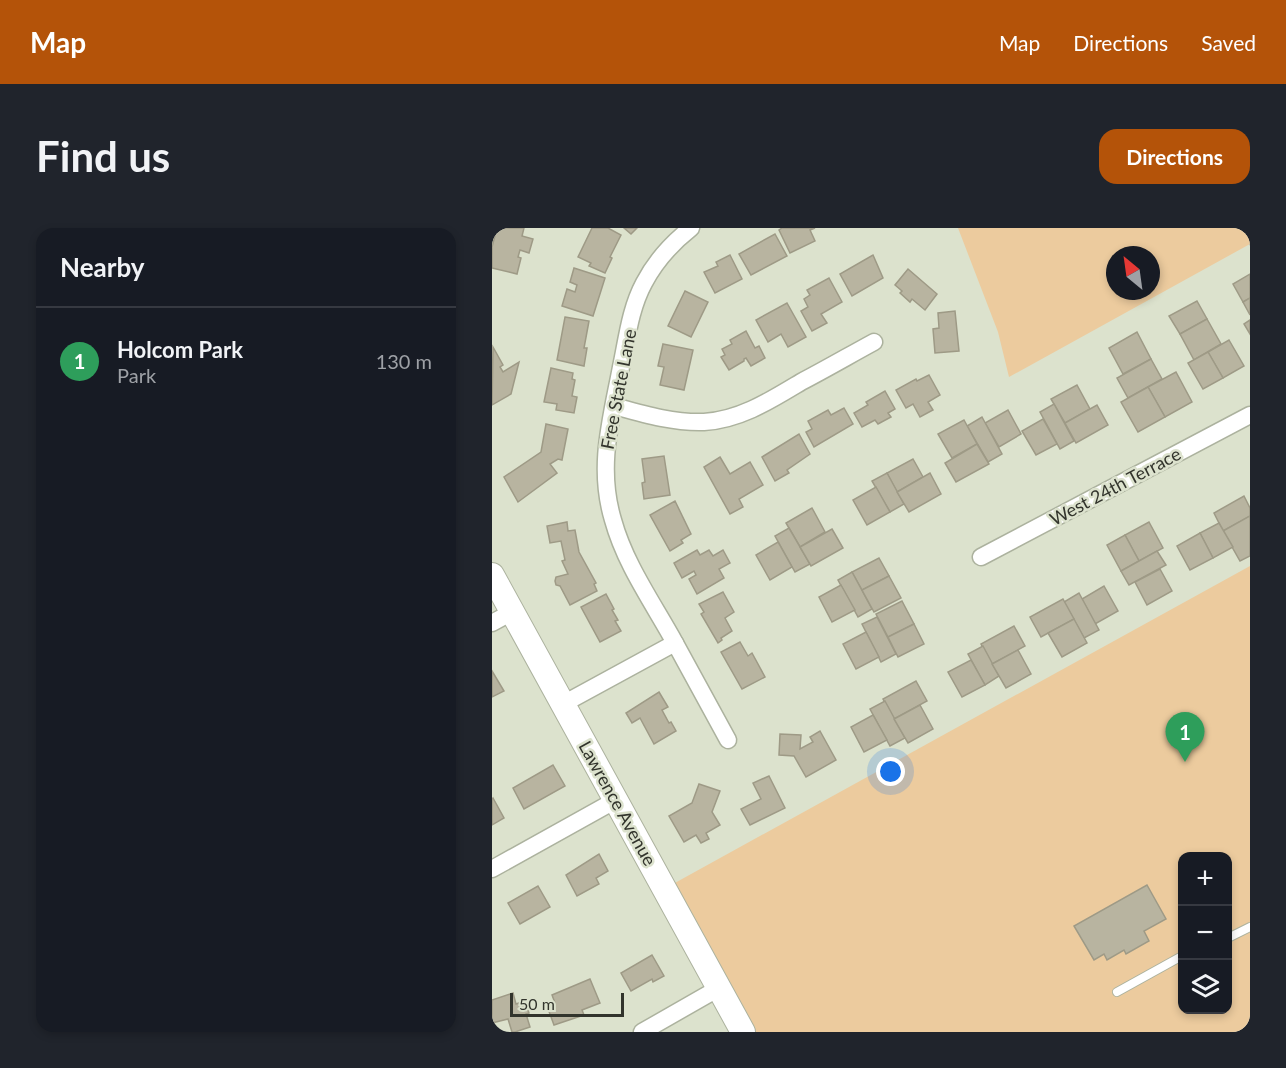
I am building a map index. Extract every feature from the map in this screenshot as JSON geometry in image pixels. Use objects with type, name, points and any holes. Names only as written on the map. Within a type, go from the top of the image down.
[{"type":"street","name":"Free State Lane","points":[[691,228],[669,248],[655,265],[637,299],[630,322],[607,433],[605,479],[613,520],[622,546],[728,740]]},
{"type":"street","points":[[614,406],[684,422],[706,422],[728,418],[758,407],[874,342]]},
{"type":"street","name":"West 24th Terrace","points":[[981,557],[1250,415]]},
{"type":"street","name":"Lawrence Avenue","points":[[492,575],[502,618],[563,704],[743,1032]]},
{"type":"street","points":[[563,704],[675,643]]},
{"type":"street","points":[[492,869],[616,800]]},
{"type":"street","points":[[642,1032],[719,988]]},
{"type":"lane","points":[[1232,936],[1250,927]]},
{"type":"lane","points":[[1117,992],[1178,958]]},
{"type":"shaded area","points":[[958,228],[1250,228],[1250,244],[1160,294],[1160,246],[1106,246],[1106,300],[1149,300],[1009,377],[998,332]]},
{"type":"shaded area","points":[[1250,566],[1250,1032],[755,1032],[673,884]]},
{"type":"building","points":[[497,228],[524,228],[522,236],[533,239],[529,253],[520,250],[518,257],[521,258],[517,274],[492,268],[492,247]]},
{"type":"building","points":[[592,228],[608,228],[621,235],[605,273],[589,266],[591,263],[578,257]]},
{"type":"building","points":[[624,228],[637,228],[631,234]]},
{"type":"building","points":[[782,228],[815,228],[810,230],[815,241],[790,253],[779,230]]},
{"type":"building","points":[[775,234],[787,256],[751,275],[739,254]]},
{"type":"building","points":[[730,255],[742,279],[715,293],[704,272],[718,266],[716,262]]},
{"type":"building","points":[[873,255],[883,278],[852,296],[840,274]]},
{"type":"building","points":[[574,268],[605,278],[593,316],[562,306],[567,289],[575,292],[577,285],[570,282]]},
{"type":"building","points":[[908,269],[937,294],[925,310],[912,299],[910,302],[895,285]]},
{"type":"building","points":[[1250,274],[1250,298],[1243,302],[1233,284]]},
{"type":"building","points":[[829,278],[842,302],[821,314],[827,323],[812,331],[801,311],[808,307],[804,299],[810,295],[807,290]]},
{"type":"building","points":[[685,291],[708,302],[691,337],[668,326]]},
{"type":"building","points":[[1250,298],[1250,315],[1243,302]]},
{"type":"building","points":[[1197,301],[1207,319],[1180,334],[1169,316]]},
{"type":"building","points":[[787,303],[806,337],[788,347],[781,334],[768,342],[756,320]]},
{"type":"building","points":[[955,311],[959,351],[935,353],[933,329],[939,328],[938,313]]},
{"type":"building","points":[[565,317],[589,321],[584,348],[587,348],[584,366],[557,360]]},
{"type":"building","points":[[1207,319],[1221,344],[1194,360],[1180,334]]},
{"type":"building","points":[[1250,320],[1250,334],[1244,324]]},
{"type":"building","points":[[746,331],[755,348],[759,346],[765,358],[751,366],[746,358],[729,370],[721,357],[725,355],[722,349],[732,344],[730,340]]},
{"type":"building","points":[[1137,332],[1151,359],[1123,374],[1109,348]]},
{"type":"building","points":[[1229,340],[1244,366],[1223,378],[1208,352]]},
{"type":"building","points":[[663,344],[693,350],[684,390],[660,385],[664,367],[658,366]]},
{"type":"building","points":[[493,347],[503,365],[500,367],[503,372],[519,362],[511,394],[492,405]]},
{"type":"building","points":[[1208,352],[1223,378],[1203,389],[1188,363]]},
{"type":"building","points":[[1151,359],[1162,379],[1128,398],[1117,378]]},
{"type":"building","points":[[551,368],[573,373],[572,379],[575,380],[572,396],[577,397],[574,413],[556,410],[557,404],[544,402]]},
{"type":"building","points":[[1176,372],[1192,402],[1165,417],[1148,387]]},
{"type":"building","points":[[929,375],[940,395],[928,402],[933,410],[920,417],[913,404],[906,408],[896,390]]},
{"type":"building","points":[[1077,385],[1090,409],[1065,423],[1051,399]]},
{"type":"building","points":[[1148,387],[1165,417],[1138,432],[1121,402]]},
{"type":"building","points":[[885,391],[895,409],[888,413],[891,417],[878,424],[875,420],[862,427],[854,413],[868,405],[866,402]]},
{"type":"building","points":[[1054,404],[1074,441],[1060,449],[1040,412]]},
{"type":"building","points":[[1097,405],[1108,425],[1076,443],[1065,423]]},
{"type":"building","points":[[844,408],[853,424],[814,447],[806,432],[812,429],[808,421],[828,410],[831,415]]},
{"type":"building","points":[[1008,410],[1021,434],[999,447],[985,423]]},
{"type":"building","points":[[982,417],[1002,454],[988,462],[967,426]]},
{"type":"building","points":[[1043,419],[1057,444],[1036,455],[1022,431]]},
{"type":"building","points":[[964,420],[977,444],[952,458],[938,434]]},
{"type":"building","points":[[546,424],[568,429],[562,460],[558,459],[550,464],[557,473],[518,502],[504,477],[541,452]]},
{"type":"building","points":[[799,434],[810,454],[787,470],[789,473],[775,481],[762,457]]},
{"type":"building","points":[[977,444],[989,464],[956,482],[945,463]]},
{"type":"building","points":[[664,456],[670,495],[644,499],[642,483],[645,482],[642,459]]},
{"type":"building","points":[[720,457],[730,474],[750,462],[763,485],[739,499],[743,507],[730,514],[704,467]]},
{"type":"building","points":[[913,459],[923,477],[897,492],[887,473]]},
{"type":"building","points":[[887,473],[904,504],[890,512],[872,481]]},
{"type":"building","points":[[930,473],[941,494],[909,512],[897,492]]},
{"type":"building","points":[[876,487],[890,512],[867,525],[853,500]]},
{"type":"building","points":[[1244,496],[1250,508],[1250,516],[1223,531],[1214,513]]},
{"type":"building","points":[[675,501],[691,534],[681,540],[683,543],[670,551],[650,515]]},
{"type":"building","points":[[812,508],[825,532],[800,547],[786,523]]},
{"type":"building","points":[[1250,516],[1250,556],[1240,561],[1223,531]]},
{"type":"building","points":[[567,522],[568,531],[575,530],[579,552],[596,583],[594,584],[597,591],[570,605],[555,581],[556,577],[568,574],[562,561],[565,560],[561,541],[550,543],[547,526]]},
{"type":"building","points":[[1149,522],[1163,548],[1139,561],[1125,535]]},
{"type":"building","points":[[1219,523],[1233,547],[1213,558],[1200,533]]},
{"type":"building","points":[[789,528],[810,564],[795,572],[775,536]]},
{"type":"building","points":[[832,529],[843,548],[811,566],[800,547]]},
{"type":"building","points":[[1200,533],[1213,558],[1190,570],[1177,546]]},
{"type":"building","points":[[1125,535],[1139,561],[1121,571],[1107,545]]},
{"type":"building","points":[[778,542],[792,567],[770,580],[756,555]]},
{"type":"building","points":[[697,550],[700,555],[709,550],[713,556],[723,550],[730,563],[719,569],[724,578],[697,594],[689,579],[696,575],[694,571],[682,578],[674,563]]},
{"type":"building","points":[[1157,551],[1166,565],[1129,585],[1121,571]]},
{"type":"building","points":[[879,558],[889,576],[862,590],[852,572]]},
{"type":"building","points":[[1160,569],[1172,591],[1147,605],[1135,582]]},
{"type":"building","points":[[852,572],[872,609],[858,617],[838,580]]},
{"type":"building","points":[[889,576],[901,598],[874,612],[862,590]]},
{"type":"building","points":[[841,585],[855,610],[832,622],[819,597]]},
{"type":"building","points":[[1104,586],[1118,611],[1095,624],[1082,599]]},
{"type":"building","points":[[723,592],[734,612],[725,618],[732,631],[721,638],[722,640],[718,643],[701,614],[704,612],[699,604]]},
{"type":"building","points":[[1079,593],[1099,630],[1084,638],[1064,602]]},
{"type":"building","points":[[606,594],[618,620],[615,621],[621,631],[600,642],[581,607]]},
{"type":"building","points":[[1063,599],[1074,619],[1041,637],[1030,617]]},
{"type":"building","points":[[902,601],[914,624],[888,637],[876,614]]},
{"type":"building","points":[[877,617],[896,654],[881,662],[862,624]]},
{"type":"building","points":[[1074,619],[1087,643],[1062,657],[1048,633]]},
{"type":"building","points":[[914,624],[924,644],[898,657],[888,637]]},
{"type":"building","points":[[1014,626],[1025,646],[992,664],[981,644]]},
{"type":"building","points":[[866,632],[879,657],[856,669],[843,644]]},
{"type":"building","points":[[740,642],[748,656],[752,653],[765,677],[742,689],[721,652]]},
{"type":"building","points":[[983,646],[999,676],[985,685],[968,654]]},
{"type":"building","points":[[1018,650],[1031,674],[1006,688],[992,664]]},
{"type":"building","points":[[971,660],[985,685],[962,697],[948,672]]},
{"type":"building","points":[[492,671],[504,691],[492,697]]},
{"type":"building","points":[[916,681],[927,701],[894,719],[883,699]]},
{"type":"building","points":[[659,692],[668,707],[662,710],[676,731],[654,744],[640,718],[632,723],[626,713]]},
{"type":"building","points":[[885,701],[905,738],[890,746],[870,709]]},
{"type":"building","points":[[920,705],[933,729],[908,743],[894,719]]},
{"type":"building","points":[[873,715],[887,740],[864,752],[851,727]]},
{"type":"building","points":[[820,731],[836,760],[806,777],[794,756],[779,755],[780,734],[801,735],[800,749],[813,742],[810,737]]},
{"type":"building","points":[[553,765],[565,786],[524,809],[513,788]]},
{"type":"building","points":[[769,776],[785,808],[750,825],[741,809],[761,799],[753,783]]},
{"type":"building","points":[[699,784],[720,791],[712,812],[720,825],[706,833],[709,839],[701,843],[696,835],[684,842],[669,816],[692,803]]},
{"type":"building","points":[[492,799],[504,818],[492,825]]},
{"type":"building","points":[[599,854],[608,871],[596,878],[599,884],[577,896],[566,875]]},
{"type":"building","points":[[1147,885],[1166,919],[1144,931],[1149,941],[1126,954],[1124,950],[1107,960],[1104,954],[1094,960],[1074,926]]},
{"type":"building","points":[[538,886],[550,907],[520,924],[508,903]]},
{"type":"building","points":[[652,955],[664,976],[653,982],[652,979],[631,991],[621,973]]},
{"type":"building","points":[[590,979],[600,1003],[582,1010],[584,1015],[554,1025],[547,1006],[555,1003],[552,995]]},
{"type":"building","points":[[513,993],[516,1004],[525,1001],[530,1027],[515,1032],[512,1032],[508,1019],[492,1023],[492,1000]]},
{"type":"place","name":"Holcom Park","points":[[1185,762]]}]
